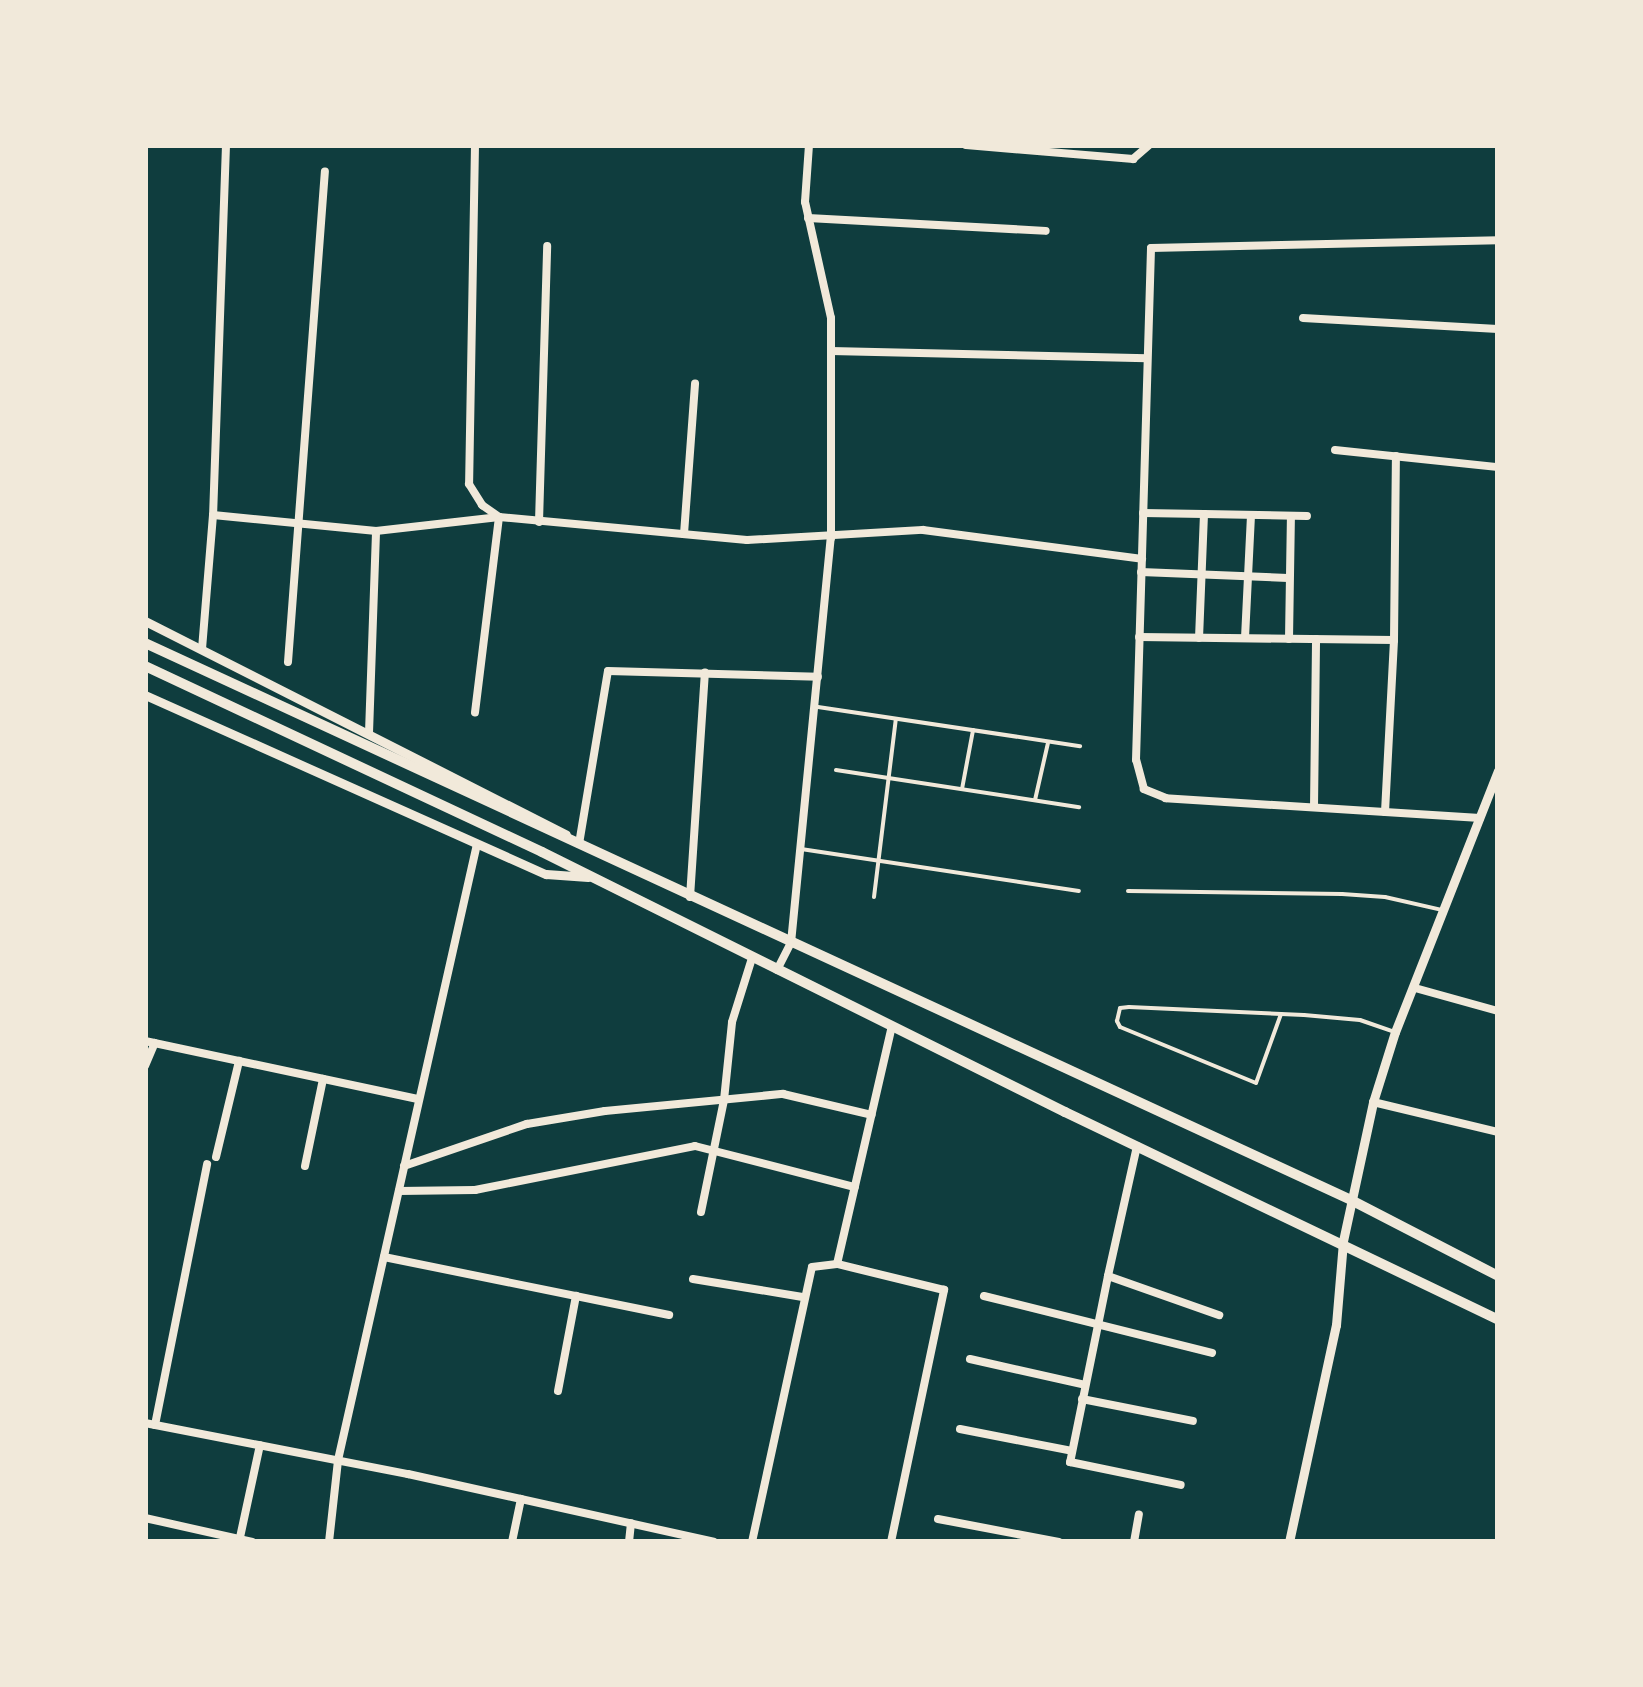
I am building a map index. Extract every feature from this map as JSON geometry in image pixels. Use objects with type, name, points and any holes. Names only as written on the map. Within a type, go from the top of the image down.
[{"type":"main road","points":[[145,643],[1351,1200],[1498,1276]]},
{"type":"main road","points":[[145,666],[542,852],[776,970],[1498,1319]]},
{"type":"street","points":[[202,649],[213,515],[226,145]]},
{"type":"street","points":[[475,145],[469,484],[482,505],[499,516]]},
{"type":"street","points":[[776,970],[791,943],[832,538],[831,318],[804,202],[808,145]]},
{"type":"street","points":[[966,145],[1133,159],[1149,145]]},
{"type":"street","points":[[1132,145],[1133,159]]},
{"type":"street","points":[[288,662],[325,171]]},
{"type":"street","points":[[808,218],[1046,231]]},
{"type":"street","points":[[1480,818],[1166,798],[1144,789],[1136,760],[1151,248],[1498,240]]},
{"type":"street","points":[[539,522],[547,246]]},
{"type":"street","points":[[1303,318],[1498,329]]},
{"type":"street","points":[[831,351],[1148,358]]},
{"type":"street","points":[[684,534],[695,383]]},
{"type":"street","points":[[1336,450],[1498,466]]},
{"type":"street","points":[[1385,812],[1394,640],[1396,456]]},
{"type":"street","points":[[1143,513],[1308,516]]},
{"type":"street","points":[[1199,638],[1204,514]]},
{"type":"street","points":[[213,515],[376,530],[499,516],[748,540],[922,530],[1142,559]]},
{"type":"street","points":[[1244,638],[1251,515]]},
{"type":"street","points":[[475,714],[499,516]]},
{"type":"street","points":[[1289,639],[1291,516]]},
{"type":"street","points":[[369,733],[376,530]]},
{"type":"street","points":[[1141,572],[1288,578]]},
{"type":"street","points":[[145,622],[558,827],[579,846]]},
{"type":"street","points":[[1139,637],[1394,640]]},
{"type":"street","points":[[1314,807],[1316,639]]},
{"type":"street","points":[[579,846],[608,671],[818,678]]},
{"type":"street","points":[[690,897],[705,672]]},
{"type":"street","points":[[145,695],[546,874],[588,877]]},
{"type":"street","points":[[1289,1542],[1336,1325],[1343,1241],[1373,1102],[1394,1032],[1498,770]]},
{"type":"street","points":[[329,1542],[338,1460],[478,844]]},
{"type":"street","points":[[701,1212],[710,1151],[724,1100],[732,1022],[752,958]]},
{"type":"street","points":[[1414,988],[1498,1012]]},
{"type":"street","points":[[837,1264],[892,1026]]},
{"type":"street","points":[[145,1066],[150,1042],[420,1099]]},
{"type":"street","points":[[216,1158],[240,1061]]},
{"type":"street","points":[[306,1166],[323,1079]]},
{"type":"street","points":[[404,1166],[527,1124],[724,1100],[783,1094],[872,1115]]},
{"type":"street","points":[[1373,1102],[1498,1132]]},
{"type":"street","points":[[1138,1145],[1070,1462],[1181,1485]]},
{"type":"street","points":[[399,1191],[475,1190],[695,1146],[855,1187]]},
{"type":"street","points":[[156,1426],[207,1164]]},
{"type":"street","points":[[384,1256],[668,1315]]},
{"type":"street","points":[[752,1542],[812,1266],[837,1264],[944,1290],[891,1542]]},
{"type":"street","points":[[1108,1276],[1219,1316]]},
{"type":"street","points":[[693,1278],[803,1297]]},
{"type":"street","points":[[558,1391],[576,1296]]},
{"type":"street","points":[[984,1296],[1212,1353]]},
{"type":"street","points":[[970,1359],[1085,1384]]},
{"type":"street","points":[[1082,1399],[1193,1422]]},
{"type":"street","points":[[145,1424],[338,1460],[714,1542]]},
{"type":"street","points":[[960,1429],[1072,1451]]},
{"type":"street","points":[[239,1541],[260,1445]]},
{"type":"street","points":[[512,1542],[522,1499]]},
{"type":"street","points":[[1134,1542],[1139,1514]]},
{"type":"street","points":[[145,1518],[252,1542]]},
{"type":"street","points":[[938,1519],[1059,1542]]},
{"type":"street","points":[[629,1542],[631,1524]]},
{"type":"street","points":[[982,1542],[985,1528]]},
{"type":"lane","points":[[815,707],[1080,746]]},
{"type":"lane","points":[[874,897],[896,719]]},
{"type":"lane","points":[[962,789],[974,730]]},
{"type":"lane","points":[[1035,800],[1048,742]]},
{"type":"lane","points":[[836,770],[1079,808]]},
{"type":"lane","points":[[800,849],[1079,891]]},
{"type":"lane","points":[[1128,892],[1342,894],[1385,897],[1444,910]]},
{"type":"lane","points":[[1282,1014],[1256,1083],[1120,1027],[1117,1020],[1120,1008],[1128,1007],[1282,1014],[1360,1020],[1394,1032]]}]
